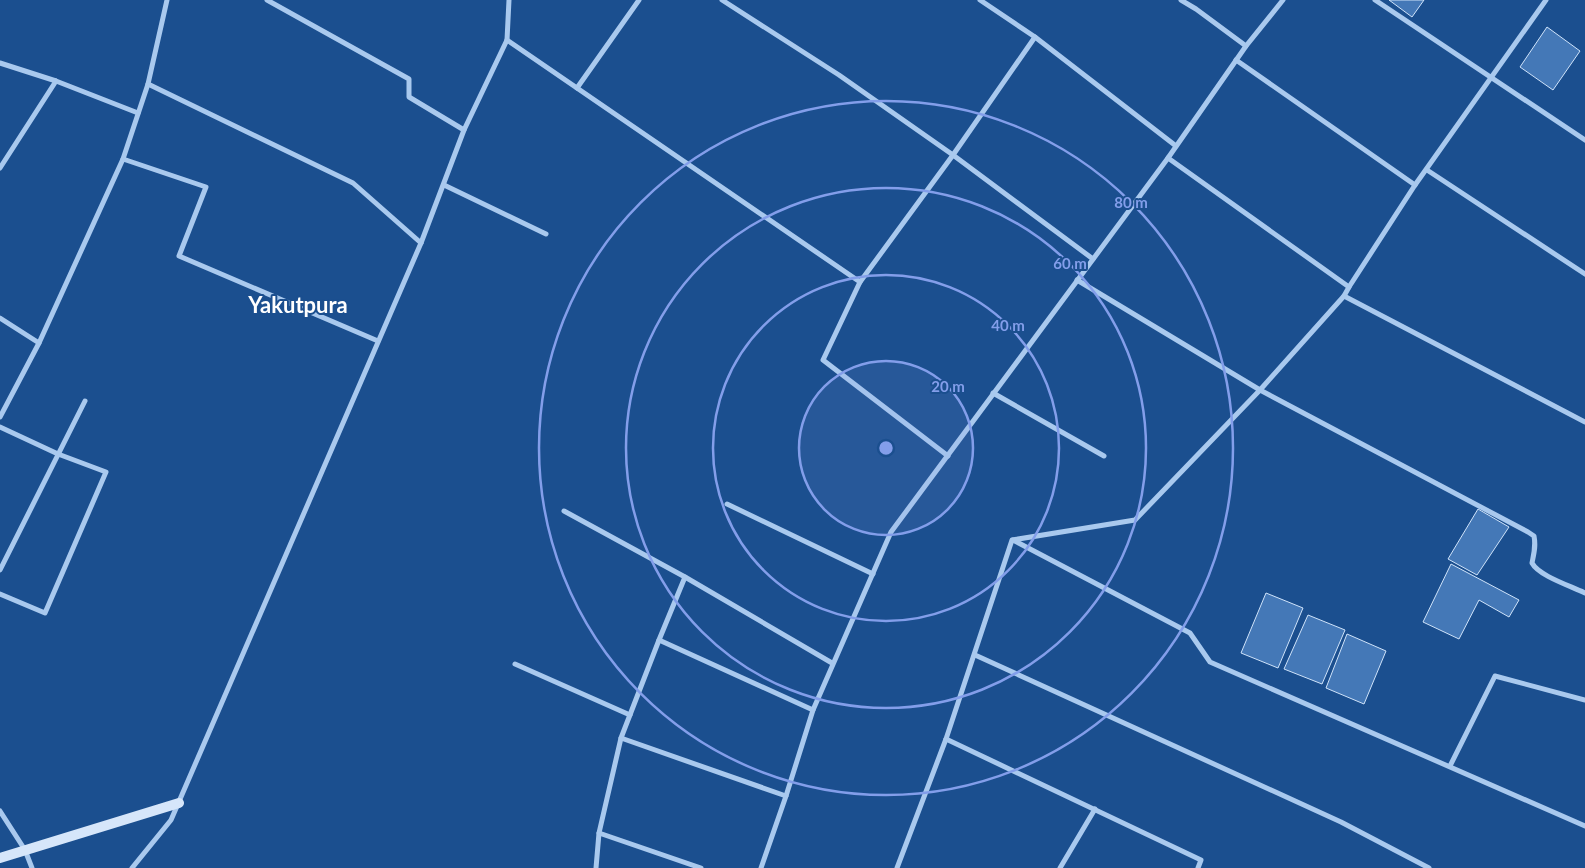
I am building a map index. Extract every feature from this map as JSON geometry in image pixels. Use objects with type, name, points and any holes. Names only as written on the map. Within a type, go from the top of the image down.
[{"type":"street","points":[[0,417],[39,343],[123,159],[148,84],[167,0]]},
{"type":"street","points":[[267,0],[409,78],[409,97],[464,130]]},
{"type":"street","points":[[132,868],[172,820],[421,242],[464,130],[507,40],[508,0]]},
{"type":"street","points":[[577,88],[639,0]]},
{"type":"street","points":[[722,0],[839,75],[954,155],[1093,259]]},
{"type":"street","points":[[980,0],[1035,37],[1176,146]]},
{"type":"street","points":[[1181,0],[1246,46]]},
{"type":"street","points":[[760,868],[786,796],[813,710],[891,532],[1168,158],[1246,46],[1283,0]]},
{"type":"street","points":[[1375,0],[1585,140]]},
{"type":"street","points":[[1012,540],[1135,520],[1260,390],[1344,296],[1415,185],[1546,0]]},
{"type":"street","points":[[948,456],[823,360],[860,282],[954,155],[1035,37]]},
{"type":"street","points":[[507,40],[860,282]]},
{"type":"street","points":[[1236,60],[1415,185]]},
{"type":"street","points":[[0,63],[56,81],[138,113]]},
{"type":"street","points":[[0,168],[56,81]]},
{"type":"street","points":[[148,84],[353,182],[421,242]]},
{"type":"street","points":[[1168,158],[1349,286]]},
{"type":"street","points":[[123,159],[206,187],[180,256],[378,341]]},
{"type":"street","points":[[1427,170],[1585,274]]},
{"type":"street","points":[[444,185],[546,234]]},
{"type":"street","points":[[1077,280],[1260,390],[1528,532],[1534,536],[1536,548],[1532,563],[1534,567],[1585,593]]},
{"type":"street","points":[[1344,296],[1585,422]]},
{"type":"street","points":[[0,318],[39,343]]},
{"type":"street","points":[[993,393],[1104,456]]},
{"type":"street","points":[[0,570],[85,401]]},
{"type":"street","points":[[0,427],[58,454],[106,472],[45,613],[0,594]]},
{"type":"street","points":[[727,504],[872,574]]},
{"type":"street","points":[[564,511],[685,578],[832,664]]},
{"type":"street","points":[[898,868],[946,739],[1012,540]]},
{"type":"street","points":[[1012,540],[1190,633],[1210,662],[1585,826]]},
{"type":"street","points":[[596,868],[599,833],[621,738],[685,578]]},
{"type":"street","points":[[659,640],[813,710]]},
{"type":"street","points":[[974,655],[1341,822],[1430,868]]},
{"type":"street","points":[[515,664],[630,715]]},
{"type":"street","points":[[1450,766],[1495,676],[1585,700]]},
{"type":"street","points":[[621,738],[786,796]]},
{"type":"street","points":[[946,739],[1200,860],[1198,868]]},
{"type":"street","points":[[0,858],[179,803]]},
{"type":"street","points":[[1060,868],[1095,809]]},
{"type":"street","points":[[0,811],[25,850],[32,868]]},
{"type":"street","points":[[599,833],[701,868]]},
{"type":"building","points":[[1389,0],[1424,0],[1412,17]]},
{"type":"building","points":[[1547,27],[1580,51],[1553,90],[1520,67]]},
{"type":"building","points":[[1478,509],[1509,527],[1477,575],[1448,559]]},
{"type":"building","points":[[1451,564],[1519,600],[1509,617],[1479,600],[1459,639],[1423,622]]},
{"type":"building","points":[[1266,593],[1303,608],[1278,668],[1241,653]]},
{"type":"building","points":[[1308,615],[1345,630],[1322,684],[1284,669]]},
{"type":"building","points":[[1347,634],[1386,651],[1364,704],[1326,688]]},
{"type":"district","name":"Yakutpura","points":[[298,305]]}]
